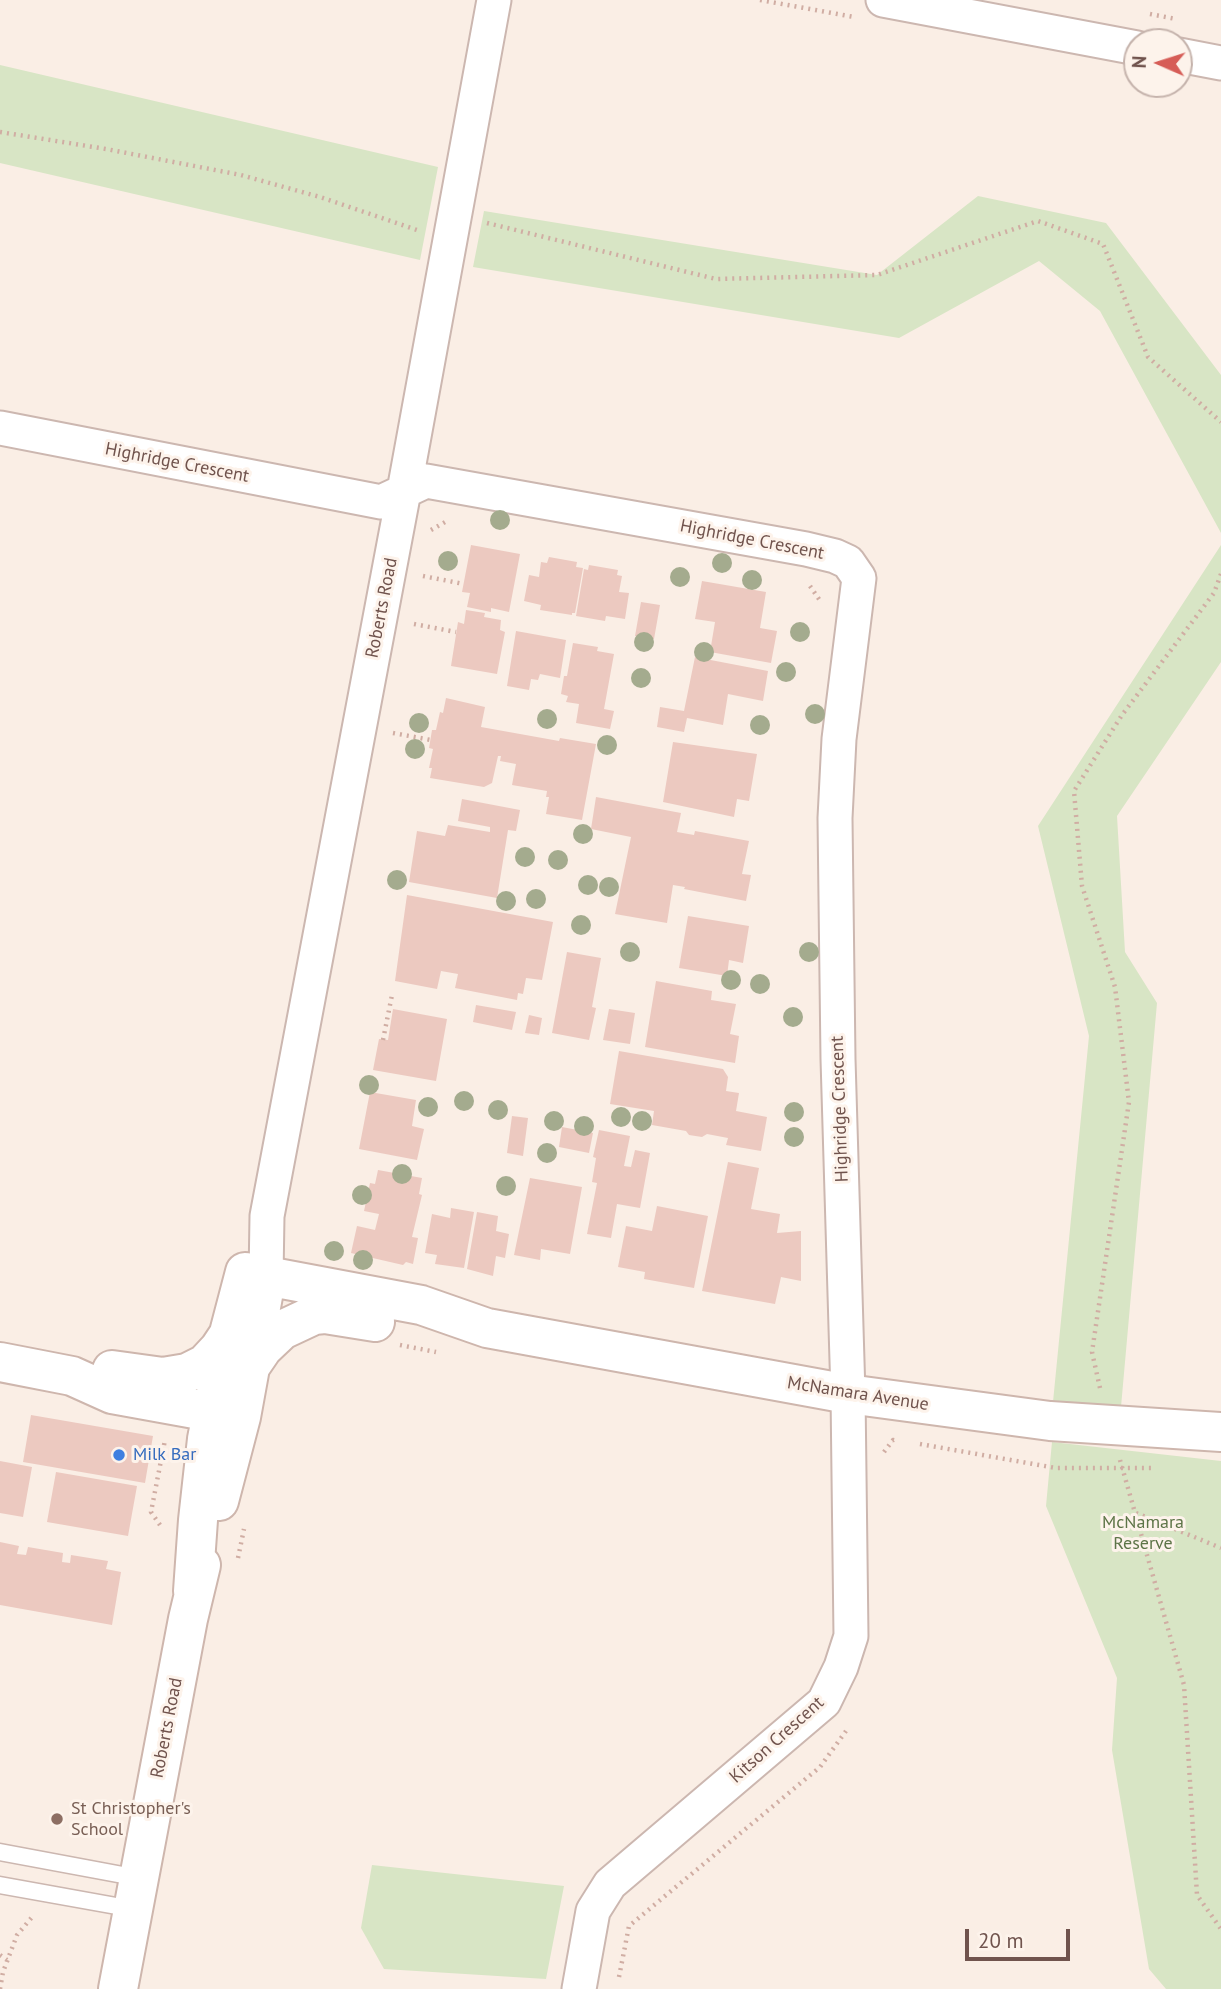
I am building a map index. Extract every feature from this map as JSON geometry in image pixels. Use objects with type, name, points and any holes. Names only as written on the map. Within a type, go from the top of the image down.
[{"type":"street","name":"Roberts Road","points":[[227,1415],[250,1367],[256,1275],[494,0]]},
{"type":"street","points":[[883,0],[1123,45]]},
{"type":"street","points":[[1193,58],[1221,63]]},
{"type":"street","name":"Highridge Crescent","points":[[0,428],[381,502],[426,481],[806,549],[848,562],[859,579],[839,739],[835,818],[838,1059],[848,1394]]},
{"type":"street","name":"Roberts Road","points":[[118,1989],[193,1591],[228,1472],[229,1334],[256,1275]]},
{"type":"street","name":"McNamara Avenue","points":[[256,1275],[421,1305],[498,1330],[848,1394],[1037,1420],[1221,1432]]},
{"type":"street","name":"McNamara Avenue","points":[[250,1367],[263,1348],[282,1330],[294,1322],[314,1315],[325,1314],[442,1334],[498,1330]]},
{"type":"street","points":[[72,1376],[102,1369],[163,1377],[187,1373],[205,1364],[229,1334]]},
{"type":"street","points":[[0,1362],[72,1376],[112,1394],[227,1415]]},
{"type":"street","name":"Kitson Crescent","points":[[579,1989],[593,1911],[610,1884],[824,1702],[841,1667],[851,1636],[848,1394]]},
{"type":"lane","points":[[0,1852],[136,1893]]},
{"type":"lane","points":[[0,1885],[136,1893]]},
{"type":"path","points":[[0,132],[241,175],[320,197],[429,234],[454,215],[716,279],[877,275],[1038,221],[1103,244],[1148,357],[1221,422]]},
{"type":"path","points":[[431,530],[450,520]]},
{"type":"path","points":[[1221,574],[1214,593],[1122,715],[1074,791],[1082,886],[1115,987],[1129,1102],[1092,1352],[1109,1424],[1184,1685],[1197,1895],[1221,1929]]},
{"type":"path","points":[[422,576],[464,583]]},
{"type":"path","points":[[809,585],[827,612]]},
{"type":"path","points":[[413,624],[456,632]]},
{"type":"path","points":[[393,733],[431,740]]},
{"type":"path","points":[[383,1040],[392,995]]},
{"type":"path","points":[[848,1433],[893,1440]]},
{"type":"path","points":[[1135,1513],[1221,1548]]},
{"type":"path","points":[[0,1989],[17,1935],[41,1908]]},
{"type":"path","points":[[0,1955],[7,1960]]},
{"type":"green space","points":[[0,65],[438,167],[420,260],[0,163]]},
{"type":"green space","points":[[978,196],[1106,223],[1221,375],[1221,533],[1100,311],[1039,261],[899,338],[473,267],[484,211],[877,275]]},
{"type":"green space","points":[[1221,545],[1221,662],[1117,816],[1125,952],[1157,1003],[1120,1418],[1052,1412],[1089,1036],[1038,826]]},
{"type":"green space","name":"McNamara Reserve","points":[[1052,1442],[1221,1461],[1221,1989],[1166,1989],[1149,1969],[1112,1750],[1117,1678],[1046,1506]]},
{"type":"green space","points":[[372,1865],[564,1886],[546,1979],[384,1969],[361,1928]]},
{"type":"building","points":[[471,545],[520,554],[509,612],[491,608],[491,612],[467,607],[470,593],[462,592]]},
{"type":"building","points":[[549,557],[577,562],[576,567],[583,568],[575,613],[572,615],[540,610],[541,605],[524,601],[529,575],[539,577],[541,562],[547,563]]},
{"type":"building","points":[[589,565],[618,570],[617,575],[622,576],[619,592],[629,593],[625,619],[606,616],[605,621],[576,616],[584,569],[588,570]]},
{"type":"building","points":[[702,581],[766,592],[760,628],[777,631],[771,663],[710,652],[715,622],[695,619]]},
{"type":"building","points":[[641,602],[660,605],[654,639],[635,636]]},
{"type":"building","points":[[466,610],[485,613],[484,617],[501,620],[500,630],[505,632],[497,674],[451,666],[458,622],[464,624]]},
{"type":"building","points":[[516,631],[566,640],[560,678],[540,674],[538,680],[531,679],[529,690],[507,686]]},
{"type":"building","points":[[573,643],[598,647],[597,651],[614,654],[604,709],[614,711],[610,729],[576,723],[579,704],[566,702],[568,696],[561,694]]},
{"type":"building","points":[[695,657],[768,671],[763,701],[728,694],[723,725],[687,718],[684,732],[657,727],[660,707],[684,711]]},
{"type":"building","points":[[446,698],[485,707],[481,727],[559,741],[560,738],[596,744],[582,820],[546,814],[549,797],[546,797],[547,791],[512,785],[516,764],[500,761],[501,756],[498,756],[492,783],[484,787],[430,778],[433,749],[429,748],[432,730],[436,730]]},
{"type":"building","points":[[673,742],[757,754],[749,801],[737,799],[734,817],[663,802]]},
{"type":"building","points":[[596,797],[681,813],[677,832],[694,835],[695,831],[749,841],[742,874],[751,875],[746,901],[673,885],[667,923],[615,914],[631,837],[591,829]]},
{"type":"building","points":[[462,799],[520,810],[516,831],[508,830],[497,898],[409,882],[417,831],[445,836],[448,825],[490,832],[490,827],[458,821]]},
{"type":"building","points":[[407,895],[553,922],[542,980],[526,978],[523,994],[518,993],[517,1000],[455,988],[458,974],[441,971],[437,989],[395,981]]},
{"type":"building","points":[[688,916],[749,926],[743,963],[729,960],[727,976],[679,968]]},
{"type":"building","points":[[567,952],[601,958],[592,1007],[596,1008],[589,1040],[552,1033]]},
{"type":"building","points":[[656,981],[712,991],[711,1000],[736,1004],[730,1034],[739,1036],[735,1063],[645,1047]]},
{"type":"building","points":[[476,1005],[516,1012],[512,1030],[473,1022]]},
{"type":"building","points":[[393,1009],[447,1019],[436,1081],[373,1070],[379,1039],[388,1040]]},
{"type":"building","points":[[609,1009],[635,1013],[630,1044],[603,1040]]},
{"type":"building","points":[[529,1015],[542,1018],[539,1035],[525,1033]]},
{"type":"building","points":[[619,1051],[723,1069],[728,1077],[726,1091],[739,1093],[736,1111],[767,1117],[761,1151],[726,1145],[728,1138],[707,1134],[702,1137],[689,1135],[686,1131],[652,1125],[654,1111],[610,1104]]},
{"type":"building","points":[[370,1092],[416,1100],[412,1126],[424,1129],[417,1160],[359,1149]]},
{"type":"building","points":[[512,1116],[528,1118],[523,1156],[507,1153]]},
{"type":"building","points":[[562,1127],[593,1133],[589,1153],[559,1147]]},
{"type":"building","points":[[599,1130],[630,1136],[624,1166],[631,1167],[635,1150],[650,1153],[640,1208],[617,1204],[611,1238],[587,1234],[597,1183],[592,1182],[596,1158],[593,1157]]},
{"type":"building","points":[[728,1162],[759,1168],[751,1209],[780,1214],[777,1233],[801,1231],[801,1281],[781,1277],[775,1304],[702,1291]]},
{"type":"building","points":[[378,1170],[422,1178],[419,1194],[422,1195],[412,1237],[418,1238],[413,1264],[406,1262],[403,1265],[351,1253],[357,1226],[375,1230],[379,1214],[364,1211],[370,1183],[375,1184]]},
{"type":"building","points":[[530,1178],[582,1187],[570,1254],[541,1249],[540,1260],[514,1255]]},
{"type":"building","points":[[657,1206],[708,1216],[694,1288],[644,1279],[645,1272],[618,1267],[626,1226],[652,1231]]},
{"type":"building","points":[[451,1208],[474,1212],[464,1268],[435,1264],[437,1255],[425,1253],[432,1214],[450,1218]]},
{"type":"building","points":[[477,1212],[498,1216],[496,1231],[509,1234],[505,1258],[496,1256],[493,1276],[467,1269]]},
{"type":"building","points":[[31,1415],[153,1436],[145,1483],[23,1462]]},
{"type":"building","points":[[0,1461],[32,1467],[23,1517],[0,1513]]},
{"type":"building","points":[[56,1472],[137,1486],[128,1536],[47,1522]]},
{"type":"building","points":[[0,1542],[19,1546],[17,1554],[26,1555],[28,1547],[63,1553],[62,1562],[70,1563],[71,1555],[108,1561],[106,1569],[121,1572],[112,1625],[0,1605]]},
{"type":"place","name":"Milk Bar","points":[[119,1455]]},
{"type":"place","name":"St Christopher's School","points":[[57,1819]]}]
